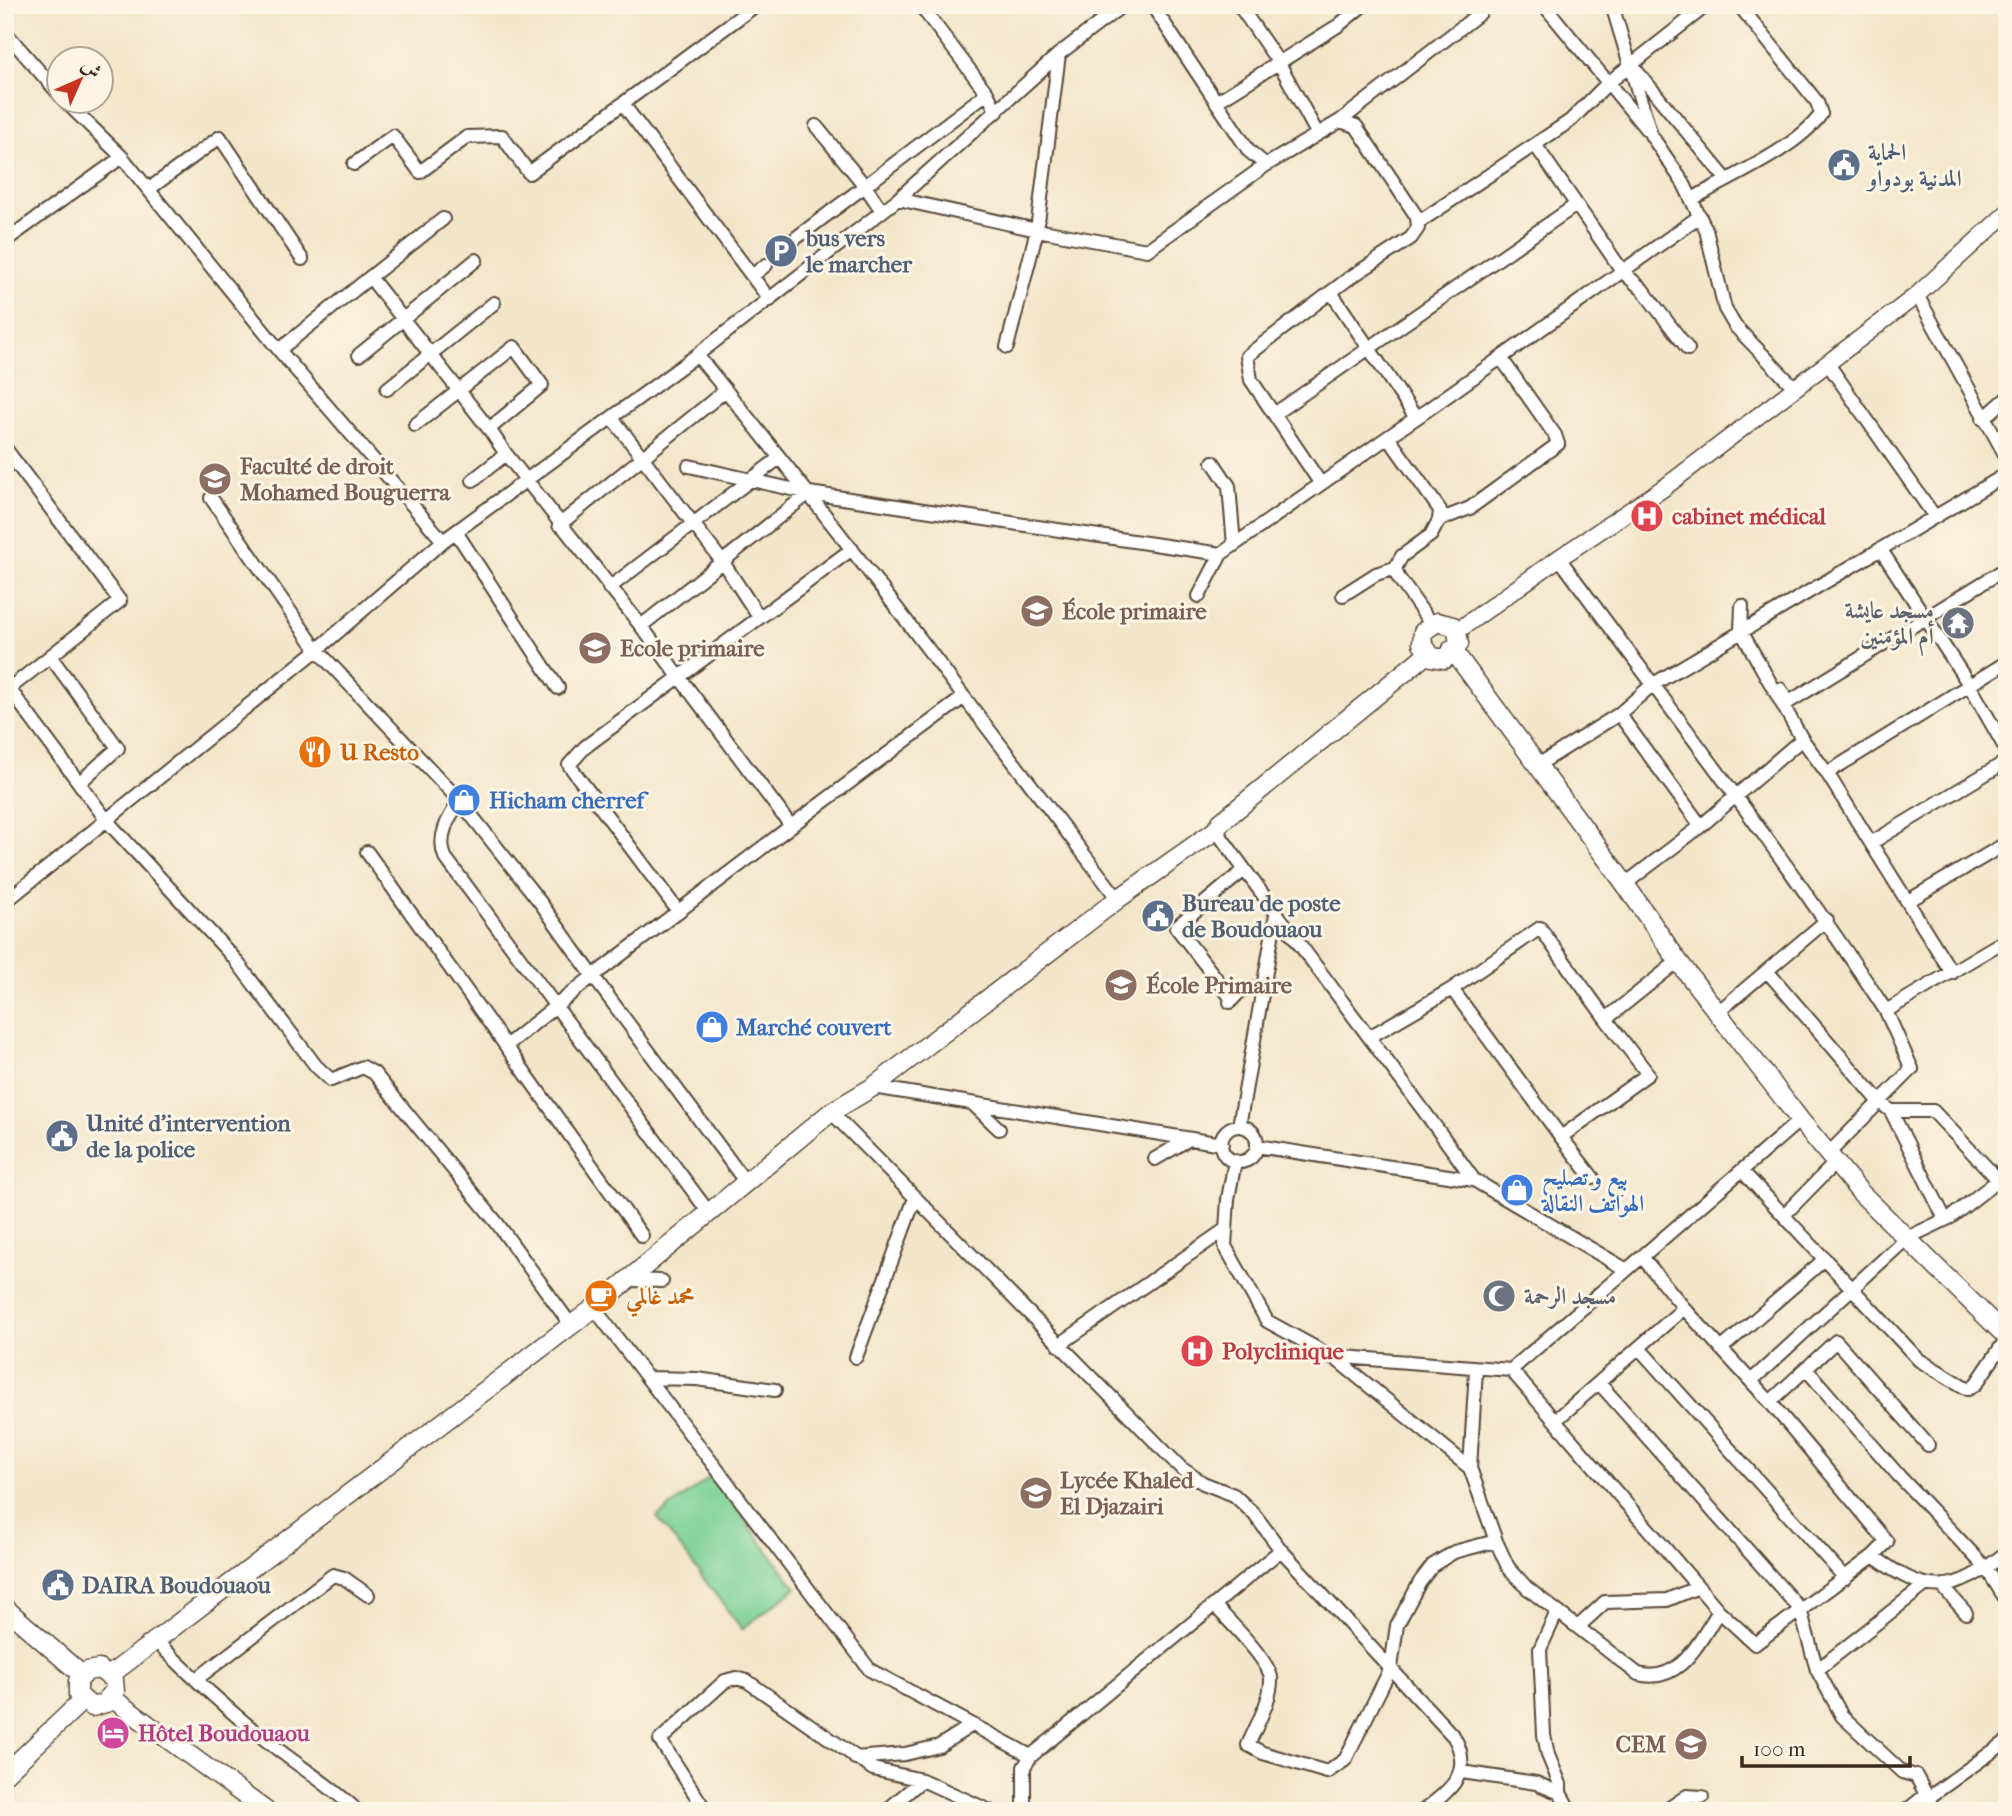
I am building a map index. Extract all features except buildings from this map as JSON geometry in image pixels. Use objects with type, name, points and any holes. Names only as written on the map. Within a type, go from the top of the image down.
[{"type":"main road","points":[[1427,654],[1422,638],[1432,624],[1448,623],[1457,631],[1459,645],[1452,649]]},
{"type":"main road","points":[[1427,654],[1446,659],[1451,656],[1452,649]]},
{"type":"main road","points":[[1452,649],[1625,884],[1678,961],[1800,1120],[1831,1158],[2007,1338]]},
{"type":"main road","points":[[110,1675],[594,1308],[831,1112],[873,1087],[1118,899],[1216,830],[1221,822],[1427,654]]},
{"type":"main road","points":[[5,1608],[82,1675]]},
{"type":"main road","points":[[99,1669],[110,1675],[115,1692],[109,1696],[109,1702],[98,1707],[82,1701],[77,1688],[82,1675],[99,1669]]},
{"type":"main road","points":[[109,1696],[265,1811]]},
{"type":"main road","points":[[5,1774],[82,1701]]},
{"type":"street","points":[[354,164],[393,136],[420,172],[467,137],[502,136],[529,173],[756,5]]},
{"type":"street","points":[[920,5],[987,93],[997,112]]},
{"type":"street","points":[[5,902],[317,650],[443,541],[613,419],[898,199],[1059,54],[1123,5]]},
{"type":"street","points":[[1152,5],[1249,151],[1266,165]]},
{"type":"street","points":[[1216,102],[1339,25],[1363,5]]},
{"type":"street","points":[[898,199],[1037,230],[1147,250],[1266,165],[1340,121],[1480,13],[1482,5]]},
{"type":"street","points":[[1544,5],[1651,135],[1692,200],[1706,230],[1725,309],[1735,326],[1795,388]]},
{"type":"street","points":[[1612,5],[1651,135]]},
{"type":"street","points":[[1321,484],[1251,380],[1247,356],[1331,292],[1411,238],[1419,222],[1570,121],[1608,83],[1707,5]]},
{"type":"street","points":[[1692,200],[1807,129],[1821,111],[1739,5]]},
{"type":"street","points":[[1241,6],[1279,63],[1317,133]]},
{"type":"street","points":[[5,32],[46,80]]},
{"type":"street","points":[[1007,348],[1037,230],[1059,54]]},
{"type":"street","points":[[1632,65],[1726,179]]},
{"type":"street","points":[[796,239],[987,93]]},
{"type":"street","points":[[623,104],[770,300]]},
{"type":"street","points":[[80,116],[122,156],[279,350],[443,541]]},
{"type":"street","points":[[1340,121],[1356,127],[1419,222]]},
{"type":"street","points":[[816,126],[883,211]]},
{"type":"street","points":[[149,189],[220,137],[302,259]]},
{"type":"street","points":[[1536,146],[1623,272],[1642,289],[1688,349]]},
{"type":"street","points":[[5,241],[122,156]]},
{"type":"street","points":[[1274,414],[1367,347],[1576,205]]},
{"type":"street","points":[[1457,631],[1559,558],[1665,488],[1917,295],[2007,213]]},
{"type":"street","points":[[1199,596],[1221,554],[1700,216]]},
{"type":"street","points":[[279,350],[443,219]]},
{"type":"street","points":[[359,355],[476,260]]},
{"type":"street","points":[[752,276],[766,265]]},
{"type":"street","points":[[370,277],[459,389],[559,525],[641,626],[791,826]]},
{"type":"street","points":[[1331,292],[1416,418]]},
{"type":"street","points":[[1917,295],[1983,419],[2007,458]]},
{"type":"street","points":[[387,389],[494,303]]},
{"type":"street","points":[[415,425],[514,346],[542,385],[489,429]]},
{"type":"street","points":[[697,355],[852,549],[1118,899]]},
{"type":"street","points":[[1439,520],[1469,509],[1558,444],[1555,435],[1501,358]]},
{"type":"street","points":[[1828,363],[1935,517]]},
{"type":"street","points":[[559,525],[726,390]]},
{"type":"street","points":[[1983,419],[2007,398]]},
{"type":"street","points":[[613,419],[724,564],[759,618]]},
{"type":"street","points":[[1343,595],[1370,578],[1395,568],[1402,556],[1431,535],[1439,520],[1437,503],[1388,437]]},
{"type":"street","points":[[5,448],[121,601],[7,687],[107,822],[234,958],[316,1066],[331,1080],[363,1067],[374,1073],[496,1223],[571,1325]]},
{"type":"street","points":[[473,480],[506,454]]},
{"type":"street","points":[[610,588],[778,459]]},
{"type":"street","points":[[1213,462],[1229,486],[1234,545]]},
{"type":"street","points":[[689,466],[809,494],[1221,554]]},
{"type":"street","points":[[1538,765],[1619,714],[1652,685],[2007,474]]},
{"type":"street","points":[[641,626],[724,564],[809,494]]},
{"type":"street","points":[[211,498],[317,650],[460,801],[540,902],[747,1184]]},
{"type":"street","points":[[456,532],[558,688]]},
{"type":"street","points":[[678,911],[569,765],[585,747],[852,549]]},
{"type":"street","points":[[1881,550],[1970,686],[2007,751]]},
{"type":"street","points":[[1559,558],[1652,685],[1737,793],[1827,920],[1886,1011],[1912,1069],[1880,1102],[1784,1215]]},
{"type":"street","points":[[1395,568],[1398,577],[1432,624]]},
{"type":"street","points":[[1741,631],[1789,702],[2007,568]]},
{"type":"street","points":[[1741,606],[1741,631],[1802,739],[1827,773],[1952,973]]},
{"type":"street","points":[[50,656],[118,748],[79,783]]},
{"type":"street","points":[[1827,773],[2007,662]]},
{"type":"street","points":[[506,1046],[678,911],[964,697]]},
{"type":"street","points":[[1619,714],[1701,826]]},
{"type":"street","points":[[1625,884],[1701,826],[1802,739]]},
{"type":"street","points":[[1871,843],[2007,761]]},
{"type":"street","points":[[460,801],[444,831],[441,846],[445,858],[710,1214]]},
{"type":"street","points":[[1216,830],[1276,914],[1371,1036],[1474,1180]]},
{"type":"street","points":[[1908,901],[2007,843]]},
{"type":"street","points":[[366,852],[642,1236]]},
{"type":"street","points":[[1244,870],[1176,927],[1231,1001],[1242,989],[1263,988]]},
{"type":"street","points":[[1239,1126],[1276,914]]},
{"type":"street","points":[[1718,1012],[1827,920]]},
{"type":"street","points":[[1371,1036],[1451,989],[1540,928],[1648,1074],[1561,1137]]},
{"type":"street","points":[[1886,1011],[2007,939]]},
{"type":"street","points":[[1606,1019],[1678,961]]},
{"type":"street","points":[[1767,971],[1880,1102],[1891,1111],[1945,1219]]},
{"type":"street","points":[[1451,989],[1592,1178]]},
{"type":"street","points":[[873,1087],[1222,1144]]},
{"type":"street","points":[[973,1104],[999,1129]]},
{"type":"street","points":[[1751,1381],[1907,1238],[2002,1185],[1933,1111],[1891,1111]]},
{"type":"street","points":[[831,1112],[1181,1468],[1203,1483],[1234,1495],[1254,1514],[1282,1550],[1454,1737],[1463,1754],[1462,1772],[1441,1796],[1423,1811]]},
{"type":"street","points":[[1331,1356],[1511,1370],[1800,1120]]},
{"type":"street","points":[[1239,1126],[1250,1130],[1257,1146],[1252,1157],[1235,1161],[1225,1155],[1222,1144],[1225,1134],[1239,1126]]},
{"type":"street","points":[[1155,1159],[1189,1139]]},
{"type":"street","points":[[1257,1146],[1474,1180],[1625,1269]]},
{"type":"street","points":[[1235,1161],[1224,1247],[1267,1321],[1331,1356],[1470,1468]]},
{"type":"street","points":[[1743,1172],[1919,1360],[1968,1389],[1976,1384],[2007,1338]]},
{"type":"street","points":[[856,1357],[915,1198]]},
{"type":"street","points":[[1059,1345],[1226,1228]]},
{"type":"street","points":[[1511,1370],[1696,1588],[1755,1644],[1873,1556],[1887,1542],[1770,1402],[1684,1308],[1643,1258]]},
{"type":"street","points":[[1721,1349],[1825,1259]]},
{"type":"street","points":[[629,1280],[662,1281]]},
{"type":"street","points":[[594,1308],[870,1670],[1018,1749],[1028,1761],[1024,1811]]},
{"type":"street","points":[[1556,1420],[1684,1308]]},
{"type":"street","points":[[1770,1402],[1836,1341],[1928,1445]]},
{"type":"street","points":[[1639,1348],[1845,1578]]},
{"type":"street","points":[[1476,1369],[1470,1468],[1496,1541],[1517,1578],[1638,1674],[1652,1677],[1673,1671],[1688,1658],[1719,1611]]},
{"type":"street","points":[[1806,1369],[1899,1476],[1986,1568],[2007,1601]]},
{"type":"street","points":[[647,1378],[697,1379],[775,1390]]},
{"type":"street","points":[[1600,1383],[1800,1609],[1817,1670],[1842,1716],[1902,1772],[1916,1776],[1935,1811]]},
{"type":"street","points":[[1214,1605],[1271,1676],[1269,1691],[1248,1745],[1263,1753],[1327,1772],[1345,1760],[1391,1668],[1397,1625],[1406,1604],[1433,1565],[1454,1552],[1496,1541]]},
{"type":"street","points":[[1028,1761],[1282,1550]]},
{"type":"street","points":[[1873,1556],[1895,1572],[1925,1586],[1944,1588],[1986,1568],[2007,1552]]},
{"type":"street","points":[[198,1678],[333,1575],[344,1578],[368,1595]]},
{"type":"street","points":[[1817,1670],[1925,1586]]},
{"type":"street","points":[[1579,1626],[1605,1602],[1667,1600],[1696,1588]]},
{"type":"street","points":[[1944,1588],[1966,1613]]},
{"type":"street","points":[[1557,1612],[1540,1649],[1544,1735],[1548,1755],[1560,1784],[1560,1793],[1570,1811]]},
{"type":"street","points":[[155,1640],[188,1673],[198,1678],[275,1748],[331,1786],[354,1807]]},
{"type":"street","points":[[706,1811],[660,1740],[725,1681],[736,1678],[747,1681],[873,1769],[922,1780],[990,1811]]},
{"type":"street","points":[[855,1758],[905,1754],[939,1746],[972,1725]]},
{"type":"street","points":[[1906,1811],[2007,1741]]},
{"type":"street","points":[[1462,1772],[1536,1783],[1560,1793]]},
{"type":"street","points":[[886,1811],[922,1780]]},
{"type":"street","points":[[1665,1811],[1687,1796],[1702,1797]]},
{"type":"green space","points":[[712,1476],[796,1588],[742,1629],[657,1517]]},
{"type":"place","name":"الحماية المدنية بودواو","points":[[1844,165]]},
{"type":"place","name":"bus vers le marcher","points":[[781,251]]},
{"type":"place","name":"Faculté de droit Mohamed Bouguerra","points":[[215,479]]},
{"type":"place","name":"cabinet médical","points":[[1647,516]]},
{"type":"place","name":"École primaire","points":[[1037,611]]},
{"type":"place","name":"مسجد عايشة أم المؤمنين","points":[[1958,623]]},
{"type":"place","name":"Ecole primaire","points":[[595,648]]},
{"type":"place","name":"U Resto","points":[[315,752]]},
{"type":"place","name":"Hicham cherref","points":[[464,800]]},
{"type":"place","name":"Bureau de poste de Boudouaou","points":[[1158,916]]},
{"type":"place","name":"École Primaire","points":[[1121,985]]},
{"type":"place","name":"Marché couvert","points":[[712,1027]]},
{"type":"place","name":"Unité d'intervention de la police","points":[[62,1136]]},
{"type":"place","name":"بيع و تصليح الهواتف النقالة","points":[[1517,1190]]},
{"type":"place","name":"محمد غالمي","points":[[601,1296]]},
{"type":"place","name":"مسجد الرحمة","points":[[1499,1296]]},
{"type":"place","name":"Polyclinique","points":[[1197,1351]]},
{"type":"place","name":"Lycée Khaled El Djazairi","points":[[1036,1493]]},
{"type":"place","name":"DAIRA Boudouaou","points":[[58,1585]]},
{"type":"place","name":"Hôtel Boudouaou","points":[[113,1733]]},
{"type":"place","name":"CEM","points":[[1691,1744]]}]
